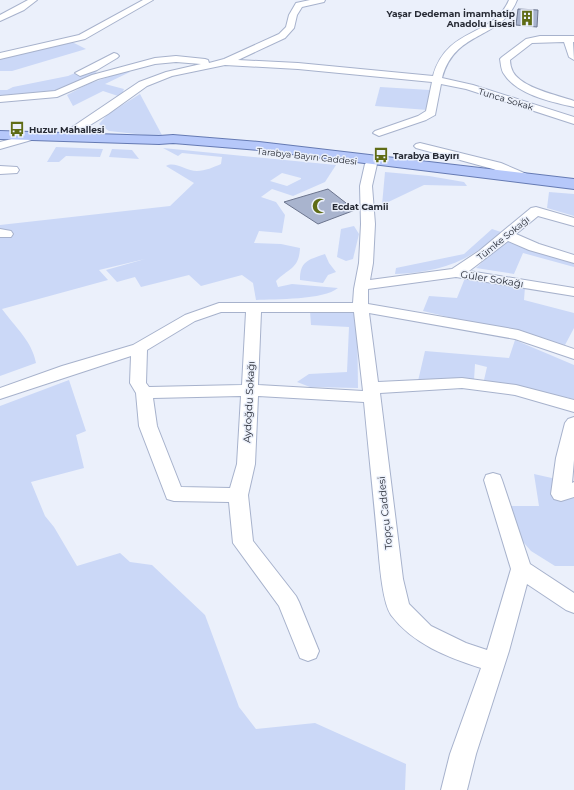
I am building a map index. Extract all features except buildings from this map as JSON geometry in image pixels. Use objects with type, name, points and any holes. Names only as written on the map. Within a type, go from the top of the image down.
[{"type":"main road","name":"Tarabya Bayırı Caddesi","points":[[0,135],[159,140],[173,144],[373,161],[481,172],[574,184]]},
{"type":"main road","name":"Tarabya Bayırı Caddesi","points":[[373,161],[574,189]]},
{"type":"street","points":[[0,18],[21,8],[33,0]]},
{"type":"street","points":[[0,56],[82,37],[148,0]]},
{"type":"street","points":[[65,136],[143,84],[169,74],[221,63],[282,36],[290,28],[293,14],[299,5],[321,0]]},
{"type":"street","points":[[379,133],[422,118],[431,112],[435,87],[443,61],[448,53],[457,44],[505,15],[513,0]]},
{"type":"street","points":[[574,57],[570,39],[540,38],[529,41],[505,59],[508,72],[517,82],[525,87],[574,104]]},
{"type":"street","points":[[74,75],[94,68],[114,56]]},
{"type":"street","points":[[0,99],[57,94],[95,77],[155,61],[176,59],[221,63]]},
{"type":"street","name":"Tunca Sokak","points":[[221,63],[298,66],[391,74],[438,80],[469,88],[574,121]]},
{"type":"street","points":[[26,97],[53,83]]},
{"type":"street","points":[[89,121],[91,127],[101,137]]},
{"type":"street","points":[[0,146],[38,135]]},
{"type":"street","points":[[420,146],[497,166],[525,178]]},
{"type":"street","name":"Topçu Caddesi","points":[[373,161],[366,186],[368,232],[366,263],[360,307],[363,318],[372,392],[392,579],[399,608],[423,633],[460,651],[494,662]]},
{"type":"street","points":[[0,170],[13,170]]},
{"type":"street","name":"Tümke Sokağı","points":[[456,273],[484,254],[536,211],[574,222]]},
{"type":"street","points":[[506,235],[534,247],[574,259]]},
{"type":"street","name":"Güler Sokağı","points":[[362,285],[456,273],[574,292]]},
{"type":"street","points":[[0,394],[68,370],[139,348],[190,318],[219,308],[360,307],[518,335],[574,354]]},
{"type":"street","name":"Aydoğdu Sokağı","points":[[238,495],[246,464],[254,308]]},
{"type":"street","points":[[139,348],[138,382],[144,393],[148,426],[174,494],[238,495],[243,543],[288,602],[308,651]]},
{"type":"street","points":[[144,393],[250,390],[372,392],[462,383],[516,390],[574,406]]},
{"type":"street","points":[[574,423],[565,458],[560,494],[574,489]]},
{"type":"street","points":[[454,790],[463,754],[494,662],[521,569],[493,480]]},
{"type":"street","points":[[521,569],[574,604]]},
{"type":"shaded area","points":[[70,41],[86,49],[12,71],[0,71],[0,58]]},
{"type":"shaded area","points":[[105,60],[94,75],[59,91],[0,98],[0,90],[7,90],[13,87],[68,76]]},
{"type":"shaded area","points":[[126,71],[130,72],[105,84],[124,89],[121,97],[103,91],[73,106],[67,95],[88,84]]},
{"type":"shaded area","points":[[380,87],[430,90],[428,110],[375,106]]},
{"type":"shaded area","points":[[140,94],[163,137],[109,131],[99,124],[108,114]]},
{"type":"shaded area","points":[[56,147],[103,149],[100,157],[66,156],[59,162],[47,162]]},
{"type":"shaded area","points":[[163,148],[336,165],[325,182],[293,196],[272,189],[261,197],[276,202],[285,215],[282,233],[259,231],[254,243],[281,244],[300,248],[298,260],[292,268],[276,281],[278,287],[292,284],[338,288],[322,295],[311,297],[256,300],[253,283],[242,275],[201,286],[189,275],[141,287],[135,277],[117,282],[106,270],[145,259],[99,270],[108,280],[2,309],[27,341],[36,363],[0,376],[0,225],[170,206],[194,183],[166,166],[177,165],[197,171],[209,169],[221,164],[222,157],[182,153],[178,156]],"holes":[[[282,173],[301,178],[287,186],[270,181]]]},
{"type":"shaded area","points":[[112,149],[132,150],[139,159],[109,157]]},
{"type":"shaded area","points":[[385,172],[429,176],[464,182],[467,186],[424,185],[382,205]]},
{"type":"shaded area","points":[[549,192],[574,194],[574,216],[547,208]]},
{"type":"shaded area","points":[[354,226],[359,234],[353,259],[346,261],[337,257],[341,229]]},
{"type":"shaded area","points":[[492,229],[501,232],[478,251],[466,258],[440,268],[395,274],[396,268],[464,254]]},
{"type":"shaded area","points":[[508,238],[574,261],[574,267],[523,253],[514,274],[476,268]]},
{"type":"shaded area","points":[[325,254],[329,263],[336,272],[328,275],[323,283],[300,280],[303,265],[314,258]]},
{"type":"shaded area","points":[[465,278],[525,287],[524,300],[574,313],[574,328],[565,345],[423,311],[429,296],[457,298]]},
{"type":"shaded area","points":[[310,311],[357,312],[358,388],[310,387],[297,382],[309,374],[347,372],[349,327],[311,325]]},
{"type":"shaded area","points":[[515,340],[574,365],[574,399],[484,380],[487,367],[475,364],[474,380],[418,381],[425,351],[509,358]]},
{"type":"shaded area","points":[[69,380],[86,431],[76,435],[84,468],[31,482],[45,516],[54,527],[77,566],[120,553],[130,562],[152,565],[205,615],[239,707],[256,729],[315,723],[406,764],[405,790],[0,790],[0,406]]},
{"type":"shaded area","points":[[534,474],[574,483],[574,566],[555,566],[531,551],[511,528],[504,506],[539,506]]},
{"type":"place","name":"Yaşar Dedeman İmamhatip Anadolu Lisesi","points":[[527,18]]},
{"type":"place","name":"Huzur Mahallesi","points":[[17,129]]},
{"type":"place","name":"Tarabya Bayırı","points":[[381,155]]},
{"type":"place","name":"Ecdat Camii","points":[[320,206]]}]
